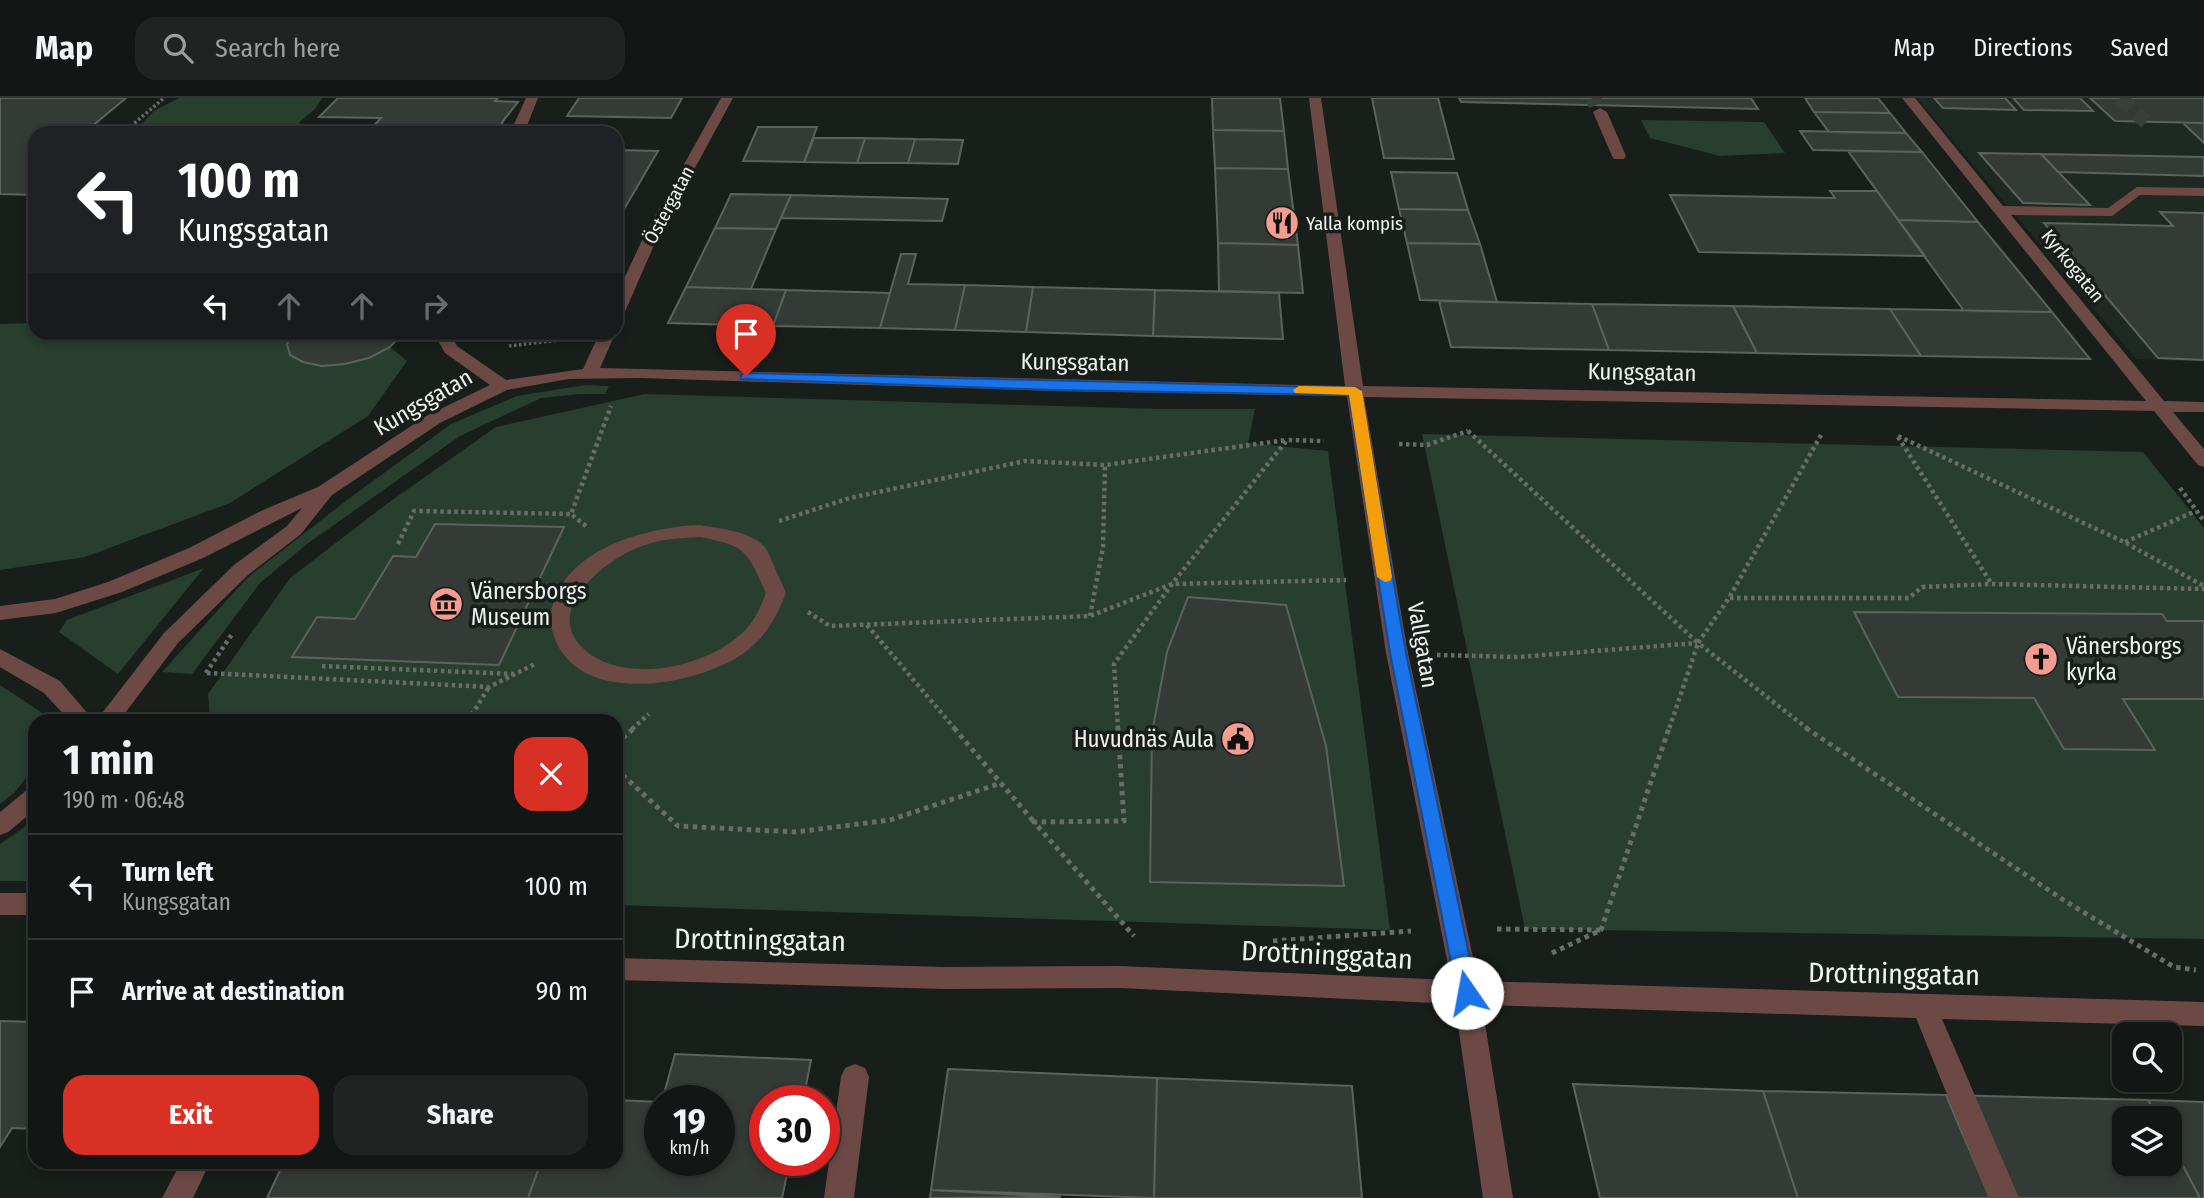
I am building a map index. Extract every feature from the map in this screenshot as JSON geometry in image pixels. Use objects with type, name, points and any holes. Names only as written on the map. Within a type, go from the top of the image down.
[{"type":"street","points":[[520,126],[532,98]]},
{"type":"street","name":"Östergatan","points":[[623,298],[651,236],[727,98]]},
{"type":"street","name":"Vallgatan","points":[[1315,98],[1362,443],[1398,653],[1467,993],[1498,1198]]},
{"type":"street","name":"Kyrkogatan","points":[[1908,98],[2204,461]]},
{"type":"street","points":[[1600,112],[1619,156]]},
{"type":"street","points":[[2002,211],[2112,212],[2137,191],[2204,192]]},
{"type":"street","points":[[446,340],[451,349],[503,386]]},
{"type":"street","points":[[590,373],[604,340]]},
{"type":"street","name":"Kungsgatan","points":[[0,613],[57,606],[115,587],[196,553],[270,514],[325,491],[434,419],[503,386],[569,374],[639,373],[1068,387],[2204,407]]},
{"type":"street","points":[[112,714],[170,638],[242,570],[294,530],[325,491]]},
{"type":"street","points":[[700,531],[732,537],[757,550],[776,593],[767,618],[746,642],[719,660],[685,672],[649,677],[616,674],[589,663],[569,646],[561,625],[564,603],[576,580],[600,559],[615,551],[631,542],[666,533],[700,531]]},
{"type":"street","points":[[0,657],[52,688],[76,714]]},
{"type":"street","points":[[0,825],[28,803]]},
{"type":"street","points":[[0,904],[28,904]]},
{"type":"street","name":"Drottninggatan","points":[[623,969],[945,978],[1119,977],[1467,993],[2204,1014]]},
{"type":"street","points":[[1924,1007],[2004,1198]]},
{"type":"street","points":[[839,1198],[855,1077]]},
{"type":"street","points":[[177,1198],[192,1169]]},
{"type":"path","points":[[131,126],[164,98]]},
{"type":"path","points":[[571,514],[614,399],[639,373]]},
{"type":"path","points":[[732,537],[850,498],[1025,461],[1105,464],[1287,440],[1427,445],[1467,430],[1698,643],[1808,729],[2065,901],[2174,967],[2204,971]]},
{"type":"path","points":[[1540,958],[1601,930],[1698,643],[1730,598],[1821,435]]},
{"type":"path","points":[[1991,584],[1898,436],[2124,542],[2204,587]]},
{"type":"path","points":[[1034,822],[1124,821],[1114,664],[1172,584],[1287,440]]},
{"type":"path","points":[[1090,617],[1103,547],[1105,464]]},
{"type":"path","points":[[398,544],[414,511],[571,514],[615,551]]},
{"type":"path","points":[[2124,542],[2196,511]]},
{"type":"path","points":[[776,593],[830,626],[1090,617],[1172,584],[1385,579]]},
{"type":"path","points":[[1730,598],[1909,598],[1922,587],[1991,584],[2204,587]]},
{"type":"path","points":[[867,624],[1137,939]]},
{"type":"path","points":[[239,625],[206,673],[489,687],[569,646]]},
{"type":"path","points":[[1398,653],[1518,657],[1698,643]]},
{"type":"path","points":[[322,666],[515,674]]},
{"type":"path","points":[[472,714],[489,687]]},
{"type":"path","points":[[623,775],[678,826],[796,832],[890,820],[1001,783]]},
{"type":"path","points":[[1271,941],[1452,929],[1601,930]]},
{"type":"shaded area","points":[[1917,98],[2204,98],[2204,362],[2136,359]]},
{"type":"green space","points":[[179,98],[322,98],[315,109],[298,123],[306,126],[140,126],[154,111]]},
{"type":"green space","points":[[1641,120],[1764,122],[1785,153],[1720,156],[1650,138]]},
{"type":"green space","points":[[28,323],[28,340],[289,340],[287,344],[290,355],[315,364],[353,362],[390,347],[407,361],[368,416],[230,503],[85,557],[0,570],[0,324]]},
{"type":"green space","points":[[585,385],[609,386],[605,394],[541,398],[460,436],[307,544],[260,583],[192,674],[162,672],[247,578],[451,424],[517,396]]},
{"type":"green space","points":[[645,394],[1158,409],[1255,409],[1248,443],[1328,451],[1390,930],[623,905],[623,714],[209,714],[208,694],[290,578],[388,503],[496,427]]},
{"type":"green space","points":[[1422,434],[2143,452],[2204,528],[2204,939],[1525,929]]},
{"type":"green space","points":[[204,568],[118,674],[59,632],[67,620]]},
{"type":"green space","points":[[0,685],[41,714],[28,714],[28,776],[14,793],[0,804]]},
{"type":"green space","points":[[28,825],[28,881],[0,881],[0,844]]},
{"type":"building","points":[[0,98],[126,98],[92,126],[28,126],[28,195],[0,194]]},
{"type":"building","points":[[338,98],[498,98],[495,101],[518,102],[501,126],[374,126],[381,118],[319,117]]},
{"type":"building","points":[[579,98],[682,98],[671,118],[567,116]]},
{"type":"building","points":[[1212,98],[1280,98],[1284,131],[1213,130]]},
{"type":"building","points":[[1372,98],[1438,98],[1454,159],[1384,158]]},
{"type":"building","points":[[1459,98],[1751,98],[1758,109],[1461,102]]},
{"type":"building","points":[[1805,98],[1878,98],[1890,113],[1814,112]]},
{"type":"building","points":[[1934,98],[2005,98],[2016,110],[1943,108]]},
{"type":"building","points":[[2013,98],[2080,98],[2093,111],[2024,110]]},
{"type":"building","points":[[2090,98],[2204,98],[2204,123],[2115,121]]},
{"type":"building","points":[[1814,112],[1890,113],[1906,133],[1829,132]]},
{"type":"building","points":[[2183,123],[2204,123],[2204,143]]},
{"type":"building","points":[[758,127],[817,127],[804,162],[743,161]]},
{"type":"building","points":[[1213,130],[1284,131],[1288,169],[1215,168]]},
{"type":"building","points":[[1800,131],[1906,133],[1922,152],[1813,150]]},
{"type":"building","points":[[814,138],[865,138],[857,163],[804,162]]},
{"type":"building","points":[[865,138],[915,139],[908,163],[857,163]]},
{"type":"building","points":[[915,139],[963,140],[958,164],[908,163]]},
{"type":"building","points":[[623,150],[658,151],[623,211]]},
{"type":"building","points":[[1848,151],[1922,152],[1978,222],[1898,220]]},
{"type":"building","points":[[1979,153],[2041,154],[2090,205],[2023,203]]},
{"type":"building","points":[[2041,154],[2204,157],[2204,176],[2058,172]]},
{"type":"building","points":[[1215,168],[1288,169],[1298,245],[1218,243]]},
{"type":"building","points":[[1391,172],[1457,173],[1468,210],[1399,209]]},
{"type":"building","points":[[1830,191],[1877,191],[1925,256],[1699,252],[1670,195],[1835,198]]},
{"type":"building","points":[[731,194],[791,195],[776,229],[715,228]]},
{"type":"building","points":[[791,195],[948,199],[942,221],[781,218]]},
{"type":"building","points":[[1399,209],[1468,210],[1480,244],[1407,243]]},
{"type":"building","points":[[2160,212],[2204,213],[2204,360],[2158,358],[2044,223],[2173,226]]},
{"type":"building","points":[[1898,220],[1978,222],[2052,312],[1964,311]]},
{"type":"building","points":[[715,228],[776,229],[751,289],[686,287]]},
{"type":"building","points":[[1218,243],[1298,245],[1303,293],[1219,291]]},
{"type":"building","points":[[1407,243],[1480,244],[1497,302],[1420,300]]},
{"type":"building","points":[[901,254],[916,254],[908,284],[965,285],[955,330],[880,328]]},
{"type":"building","points":[[965,285],[1033,287],[1026,332],[955,330]]},
{"type":"building","points":[[686,287],[786,290],[773,326],[668,323]]},
{"type":"building","points":[[1033,287],[1155,290],[1153,336],[1026,332]]},
{"type":"building","points":[[786,290],[890,293],[880,328],[773,326]]},
{"type":"building","points":[[1155,290],[1279,293],[1283,339],[1153,336]]},
{"type":"building","points":[[1439,301],[1592,304],[1609,350],[1451,347]]},
{"type":"building","points":[[1592,304],[1733,306],[1757,353],[1609,350]]},
{"type":"building","points":[[1733,306],[1890,309],[1921,356],[1757,353]]},
{"type":"building","points":[[1890,309],[2052,312],[2090,359],[1921,356]]},
{"type":"building","points":[[289,340],[397,340],[390,347],[369,358],[322,366],[303,362],[290,355]]},
{"type":"building","name":"Vänersborgs Museum","points":[[435,524],[564,527],[499,665],[292,657],[317,617],[355,619],[393,556],[416,557]]},
{"type":"building","name":"Huvudnäs Aula","points":[[1188,597],[1286,605],[1326,746],[1344,886],[1150,882],[1152,733],[1167,652]]},
{"type":"building","name":"Vänersborgs kyrka","points":[[1854,612],[2162,614],[2167,621],[2204,621],[2204,699],[2123,699],[2155,750],[2064,749],[2034,698],[1898,697]]},
{"type":"building","points":[[0,1021],[28,1022],[28,1129],[12,1128],[0,1147]]},
{"type":"building","points":[[675,1054],[811,1060],[806,1085],[749,1085],[749,1176],[787,1176],[782,1198],[528,1198],[538,1169],[623,1169],[623,1100],[644,1101],[644,1176],[735,1176],[735,1085],[666,1085]]},
{"type":"building","points":[[948,1069],[1157,1078],[1154,1198],[931,1190]]},
{"type":"building","points":[[1157,1078],[1352,1086],[1362,1198],[1154,1198]]},
{"type":"building","points":[[1573,1084],[1763,1091],[1798,1198],[1600,1198]]},
{"type":"building","points":[[1763,1091],[1946,1095],[1990,1198],[1798,1198]]},
{"type":"building","points":[[1946,1095],[2148,1100],[2151,1106],[2112,1106],[2112,1176],[2182,1176],[2182,1164],[2200,1198],[1990,1198]]},
{"type":"building","points":[[2148,1100],[2204,1102],[2204,1198],[2200,1198],[2182,1164],[2182,1106],[2151,1106]]},
{"type":"building","points":[[281,1169],[538,1169],[528,1198],[267,1198]]},
{"type":"building","points":[[931,1190],[1061,1197],[930,1198]]},
{"type":"tunnel","points":[[1593,98],[1596,105]]},
{"type":"tunnel","points":[[2120,98],[2146,122]]},
{"type":"slow traffic","points":[[1299,390],[1355,391],[1385,577]]},
{"type":"place","name":"Yalla kompis","points":[[1282,223]]},
{"type":"place","name":"Vänersborgs Museum","points":[[446,604]]},
{"type":"place","name":"Vänersborgs kyrka","points":[[2041,659]]},
{"type":"place","name":"Huvudnäs Aula","points":[[1238,739]]},
{"type":"route","points":[[746,376],[1055,386],[1355,391],[1398,653],[1467,993]]}]
